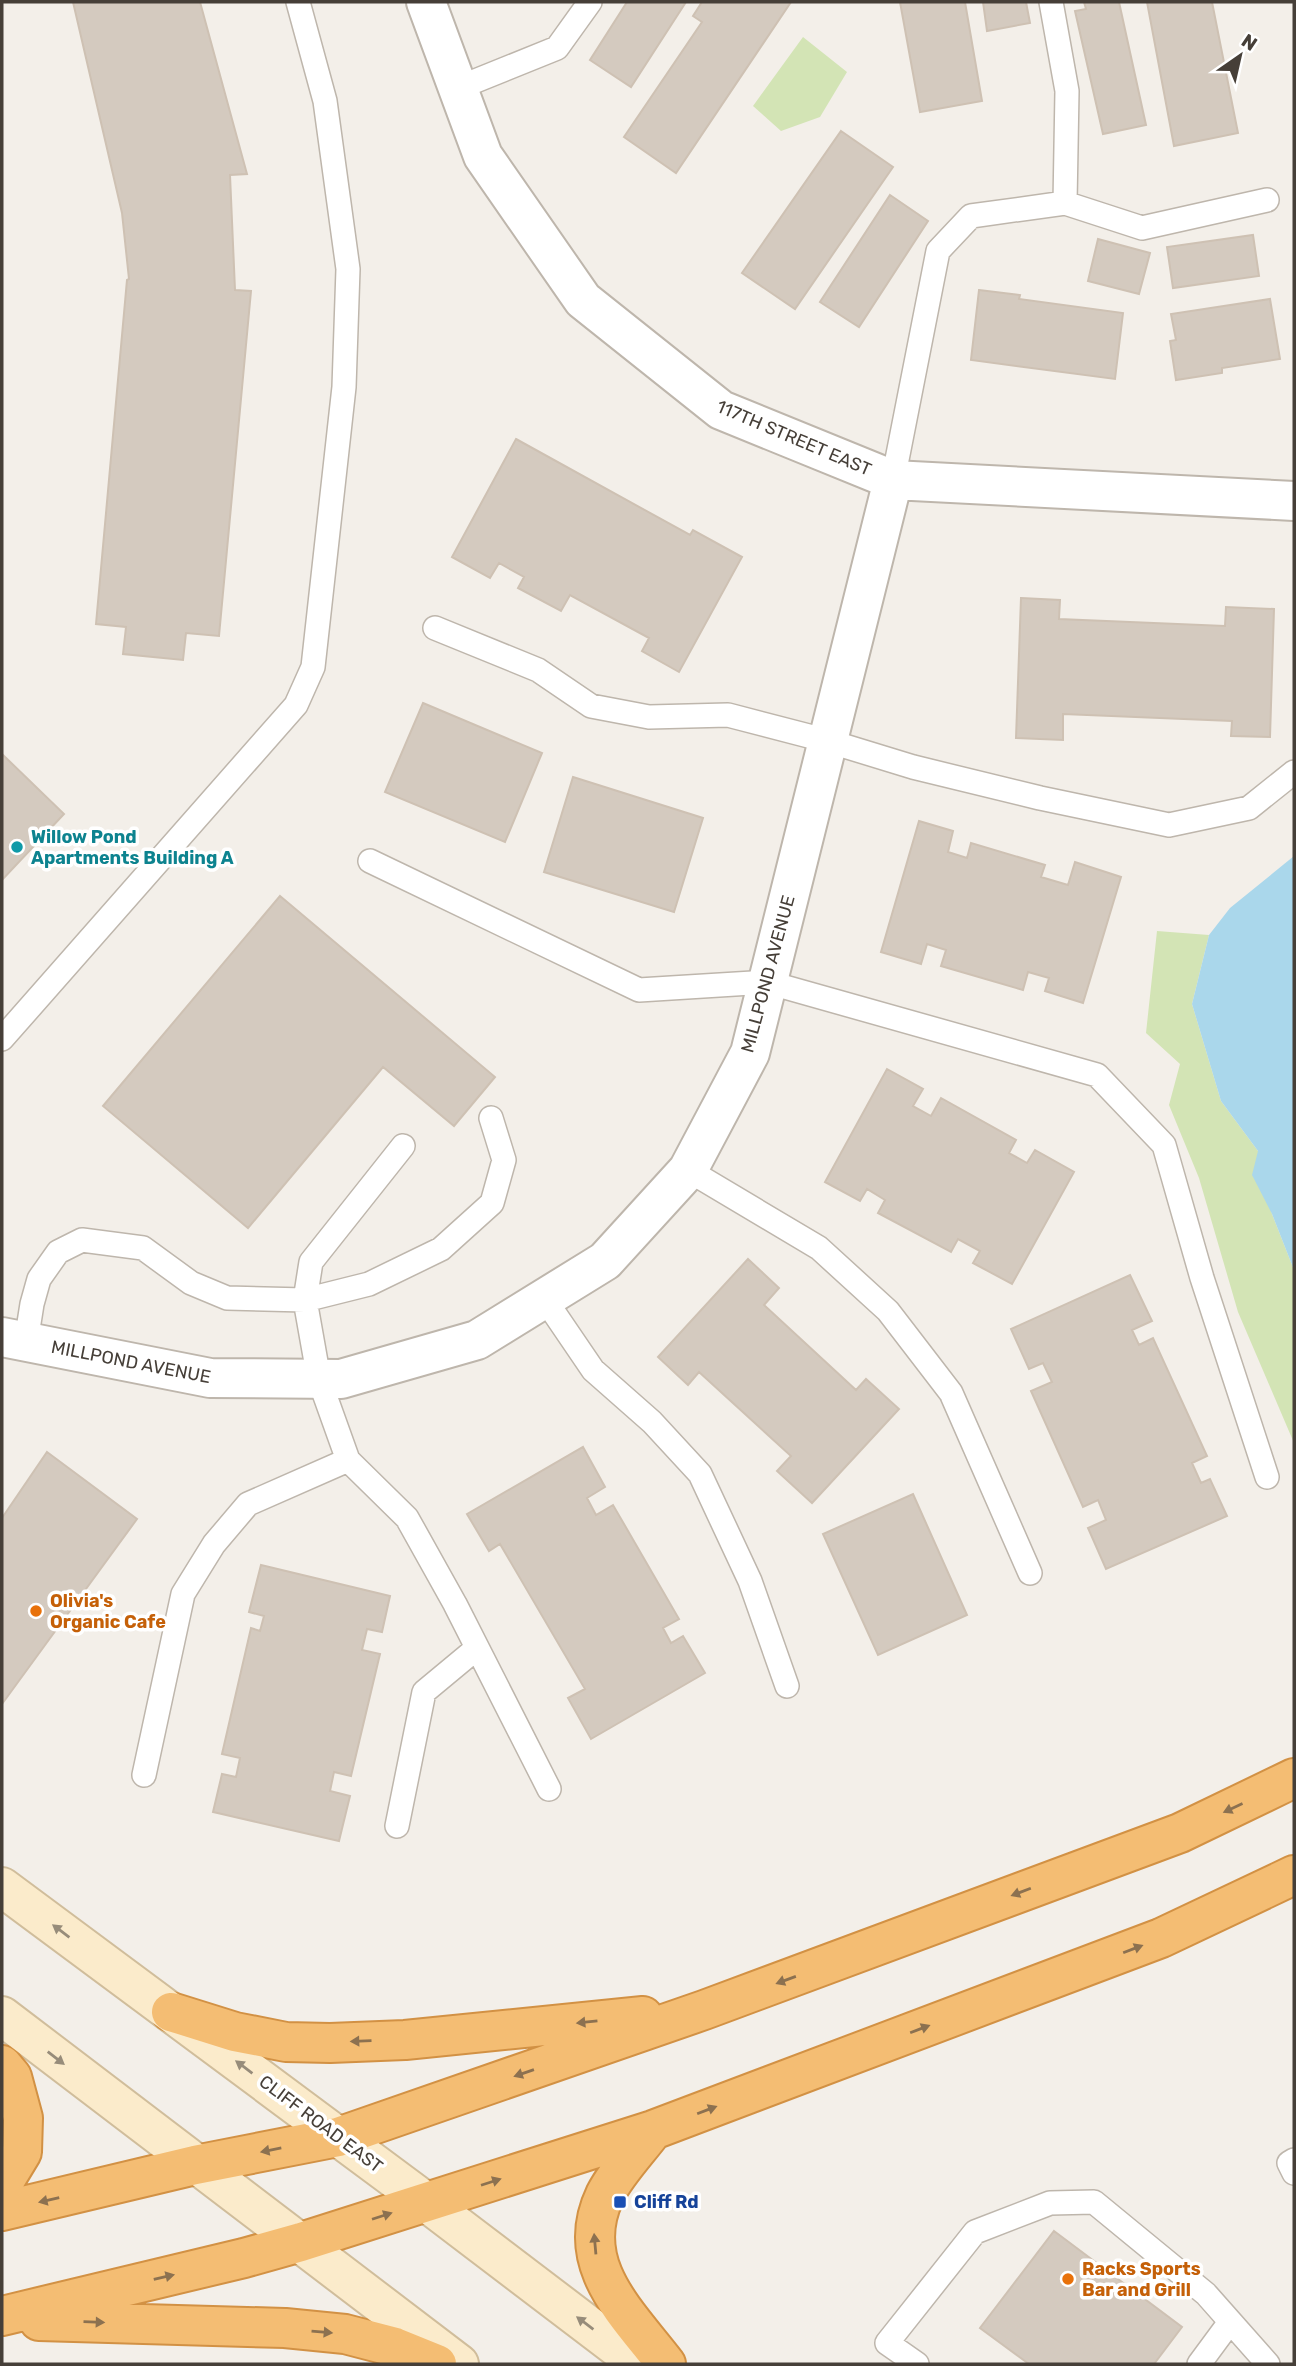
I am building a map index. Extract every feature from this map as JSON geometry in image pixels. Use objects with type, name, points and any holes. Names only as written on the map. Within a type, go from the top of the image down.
[{"type":"highway","points":[[2,2211],[195,2165],[338,2137],[704,2010],[1180,1833],[1294,1778]]},
{"type":"highway","points":[[2,2318],[301,2242],[653,2130],[1161,1938],[1294,1875]]},
{"type":"highway","points":[[171,2012],[235,2032],[286,2042],[330,2043],[405,2039],[704,2010]]},
{"type":"highway","points":[[2,2065],[12,2077],[23,2118],[22,2151],[2,2185]]},
{"type":"highway","points":[[653,2130],[606,2193],[594,2224],[594,2251],[610,2291],[666,2364]]},
{"type":"highway","points":[[2,2318],[285,2328],[345,2334],[395,2347],[437,2364]]},
{"type":"main road","name":"CLIFF ROAD EAST","points":[[2,1887],[639,2364]]},
{"type":"main road","points":[[2,2016],[459,2364]]},
{"type":"street","name":"117TH STREET EAST","points":[[426,2],[483,156],[583,300],[721,410],[893,480],[1294,501]]},
{"type":"street","name":"MILLPOND AVENUE","points":[[14,1339],[210,1378],[341,1379],[477,1340],[605,1261],[688,1170],[750,1053],[893,480]]},
{"type":"lane","points":[[2,1039],[296,705],[313,667],[344,387],[348,269],[325,101],[299,2]]},
{"type":"lane","points":[[458,89],[557,48],[590,2]]},
{"type":"lane","points":[[1051,2],[1067,91],[1065,202]]},
{"type":"lane","points":[[893,480],[938,251],[971,216],[1065,202],[1142,228],[1267,200]]},
{"type":"lane","points":[[435,628],[538,670],[591,706],[649,718],[728,715],[1014,792],[1169,825],[1249,808],[1294,772]]},
{"type":"lane","points":[[370,861],[639,990],[767,982],[1097,1075],[1164,1145],[1202,1278],[1267,1477]]},
{"type":"lane","points":[[14,1339],[32,1304],[39,1279],[58,1251],[82,1240],[143,1248],[191,1283],[227,1298],[304,1300],[369,1284],[441,1249],[492,1203],[504,1160],[491,1118]]},
{"type":"lane","points":[[403,1146],[311,1262],[304,1300],[318,1379],[348,1460],[407,1518],[549,1789]]},
{"type":"lane","points":[[688,1170],[819,1248],[888,1311],[951,1393],[1030,1573]]},
{"type":"lane","points":[[544,1298],[593,1370],[652,1422],[700,1474],[750,1581],[787,1686]]},
{"type":"lane","points":[[144,1775],[183,1594],[214,1545],[248,1504],[348,1460]]},
{"type":"lane","points":[[397,1826],[424,1692],[477,1648]]},
{"type":"lane","points":[[1294,2161],[1289,2163],[1294,2173]]},
{"type":"lane","points":[[916,2364],[887,2343],[975,2232],[1051,2203],[1094,2202],[1206,2294],[1268,2364]]},
{"type":"lane","points":[[1199,2364],[1230,2322]]},
{"type":"green space","points":[[803,37],[847,72],[820,117],[781,131],[753,106]]},
{"type":"green space","points":[[1157,931],[1209,935],[1192,1004],[1221,1101],[1258,1151],[1272,1214],[1294,1270],[1294,1443],[1238,1312],[1199,1178],[1169,1105],[1180,1064],[1146,1033]]},
{"type":"water","points":[[1294,856],[1294,1270],[1272,1214],[1252,1175],[1258,1151],[1221,1101],[1192,1004],[1209,935],[1230,908]]},
{"type":"building","points":[[73,2],[200,2],[247,174],[230,175],[235,290],[251,291],[219,636],[186,633],[183,660],[123,654],[126,627],[96,624],[129,279],[122,213]]},
{"type":"building","points":[[627,2],[686,2],[631,87],[590,60]]},
{"type":"building","points":[[702,2],[791,2],[676,173],[624,137],[702,22],[693,16]]},
{"type":"building","points":[[900,2],[965,2],[982,101],[920,112]]},
{"type":"building","points":[[983,2],[1026,2],[1030,23],[987,31]]},
{"type":"building","points":[[1084,2],[1119,2],[1146,125],[1103,134],[1075,11],[1086,9]]},
{"type":"building","points":[[1147,2],[1212,2],[1238,133],[1174,146]]},
{"type":"building","points":[[841,131],[893,167],[795,309],[742,273]]},
{"type":"building","points":[[890,195],[928,221],[859,327],[820,302]]},
{"type":"building","points":[[1253,235],[1259,276],[1173,288],[1167,247]]},
{"type":"building","points":[[1098,239],[1150,253],[1139,294],[1088,281]]},
{"type":"building","points":[[979,290],[1020,295],[1019,299],[1123,313],[1115,379],[971,360]]},
{"type":"building","points":[[1270,299],[1280,359],[1222,368],[1222,373],[1176,380],[1170,341],[1176,340],[1171,314]]},
{"type":"building","points":[[516,439],[690,535],[693,530],[742,557],[679,672],[642,651],[649,638],[570,595],[561,611],[518,588],[524,577],[499,563],[490,578],[452,557]]},
{"type":"building","points":[[1021,598],[1060,600],[1059,619],[1225,626],[1226,607],[1274,609],[1270,737],[1231,736],[1232,721],[1063,714],[1063,740],[1016,738]]},
{"type":"building","points":[[423,703],[542,753],[505,842],[385,792]]},
{"type":"building","name":"Willow Pond Apartments Building A","points":[[2,754],[64,814],[2,880]]},
{"type":"building","points":[[573,777],[703,818],[674,912],[544,872]]},
{"type":"building","points":[[919,821],[953,831],[948,852],[967,858],[971,843],[1045,865],[1041,877],[1068,885],[1075,862],[1121,877],[1083,1003],[1045,991],[1049,978],[1028,972],[1023,990],[941,966],[946,950],[927,944],[921,964],[881,952]]},
{"type":"building","points":[[280,896],[495,1077],[454,1126],[383,1067],[248,1228],[103,1106]]},
{"type":"building","points":[[887,1069],[923,1089],[913,1106],[931,1116],[941,1098],[1016,1140],[1009,1153],[1027,1163],[1035,1150],[1074,1172],[1012,1284],[973,1263],[980,1251],[958,1239],[951,1252],[878,1213],[885,1200],[867,1189],[860,1201],[825,1182]]},
{"type":"building","points":[[748,1259],[779,1288],[764,1305],[856,1390],[866,1379],[899,1409],[812,1503],[777,1471],[791,1456],[699,1372],[688,1385],[658,1357]]},
{"type":"building","points":[[1130,1275],[1152,1321],[1132,1330],[1139,1345],[1153,1338],[1207,1456],[1192,1463],[1201,1483],[1210,1479],[1227,1516],[1106,1569],[1088,1528],[1106,1520],[1098,1500],[1083,1507],[1031,1391],[1052,1382],[1043,1363],[1029,1369],[1011,1329]]},
{"type":"building","points":[[583,1447],[605,1487],[587,1498],[596,1515],[613,1505],[679,1619],[663,1628],[671,1643],[683,1636],[705,1673],[591,1739],[568,1698],[585,1689],[500,1544],[489,1551],[467,1514]]},
{"type":"building","name":"Olivia's Organic Cafe","points":[[47,1452],[137,1519],[2,1704],[2,1518]]},
{"type":"building","points":[[913,1494],[967,1615],[878,1655],[823,1534]]},
{"type":"building","points":[[261,1565],[390,1596],[382,1632],[367,1629],[362,1650],[380,1654],[351,1776],[334,1772],[330,1791],[350,1796],[339,1841],[213,1812],[222,1774],[236,1777],[240,1758],[222,1754],[251,1628],[260,1631],[264,1616],[249,1612]]},
{"type":"building","name":"Racks Sports Bar and Grill","points":[[1054,2231],[1182,2327],[1154,2364],[1029,2364],[980,2328]]},
{"type":"place","name":"Willow Pond Apartments Building A","points":[[17,847]]},
{"type":"place","name":"Olivia's Organic Cafe","points":[[36,1611]]},
{"type":"place","name":"Cliff Rd","points":[[620,2202]]},
{"type":"place","name":"Racks Sports Bar and Grill","points":[[1068,2279]]}]
